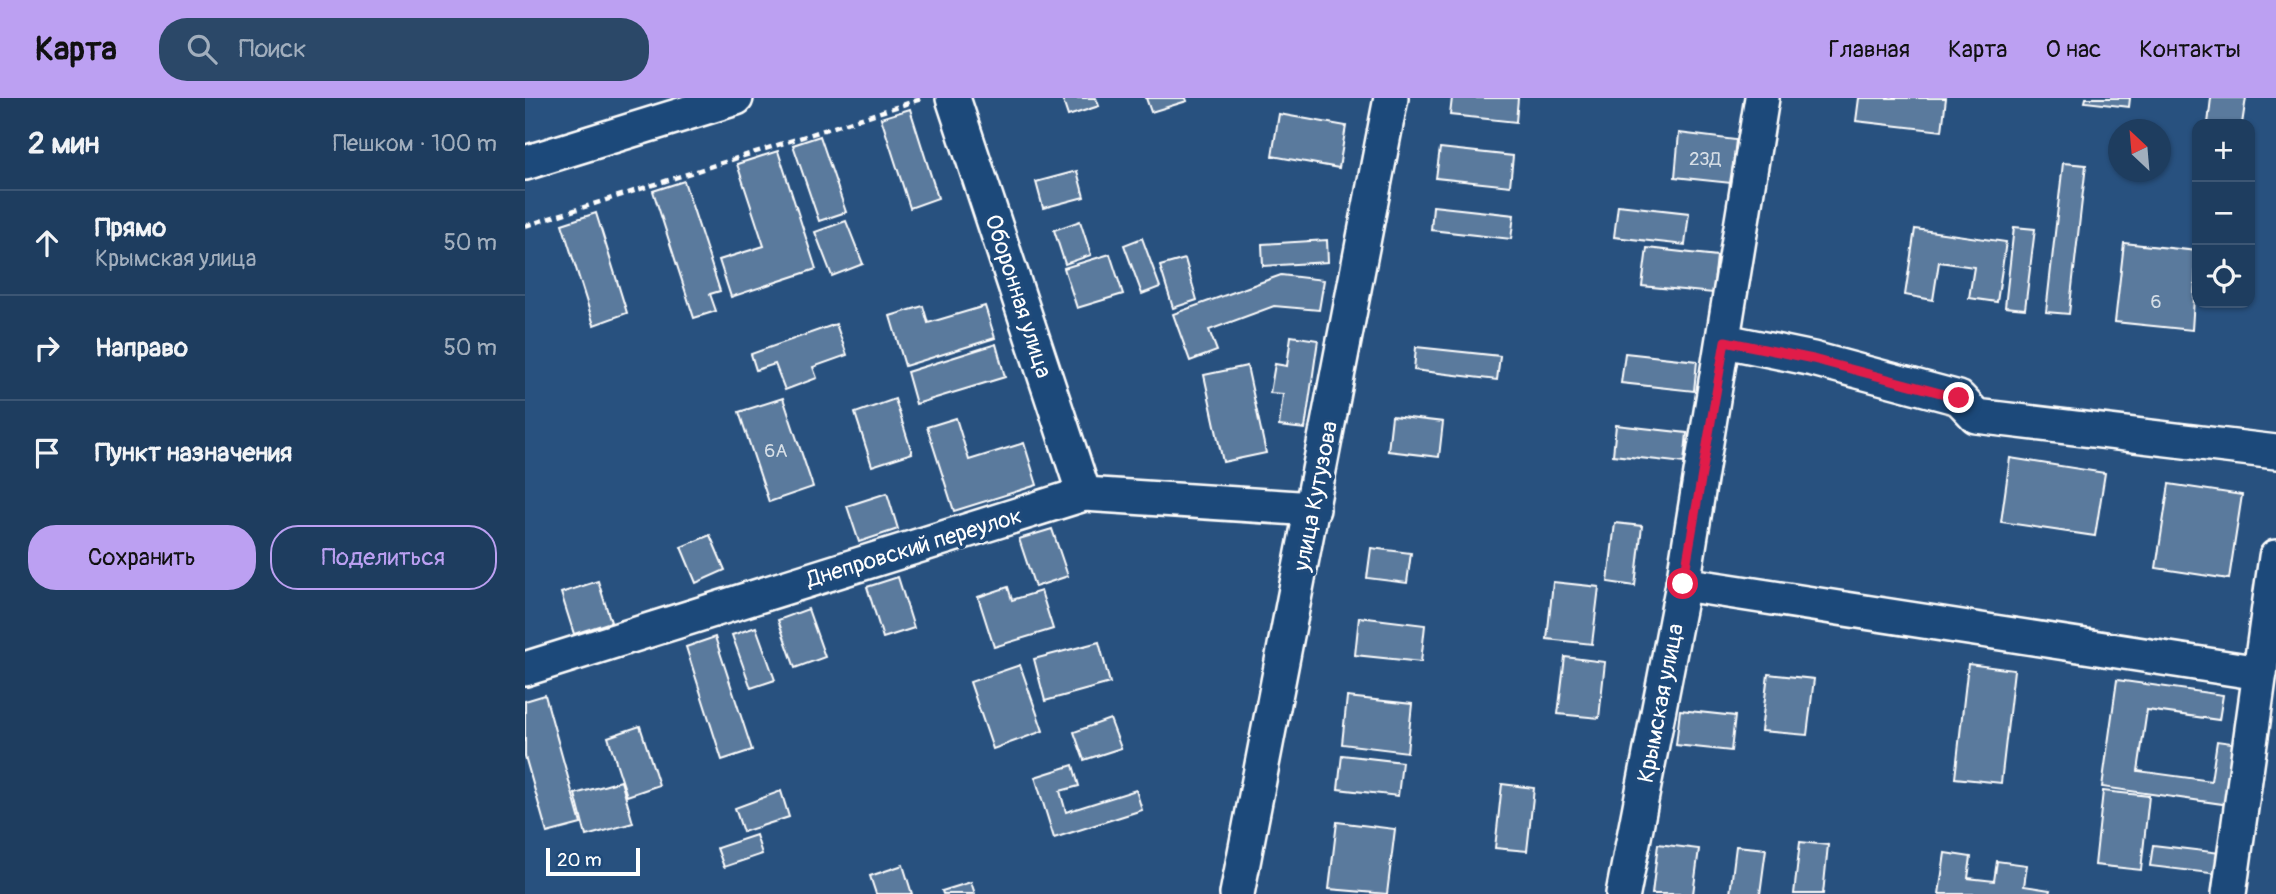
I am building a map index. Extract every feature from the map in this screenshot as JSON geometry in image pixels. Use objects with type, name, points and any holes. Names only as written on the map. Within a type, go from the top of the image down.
[{"type":"street","points":[[525,163],[736,98]]},
{"type":"street","name":"Оборонная улица","points":[[953,98],[1084,494]]},
{"type":"street","name":"улица Кутузова","points":[[1237,894],[1270,712],[1313,509],[1391,98]]},
{"type":"street","name":"Крымская улица","points":[[1623,894],[1683,584],[1725,341],[1762,98]]},
{"type":"street","points":[[1725,341],[1813,359],[1959,398],[1976,416],[2276,452]]},
{"type":"street","name":"Днепровский переулок","points":[[525,669],[1084,494],[1313,509]]},
{"type":"street","points":[[2229,894],[2276,557]]},
{"type":"street","points":[[1683,584],[2260,673]]},
{"type":"path","points":[[525,226],[926,98]]},
{"type":"building","points":[[1062,98],[1096,98],[1099,106],[1068,116]]},
{"type":"building","points":[[1146,98],[1186,98],[1187,101],[1151,112]]},
{"type":"building","points":[[1452,98],[1518,98],[1516,122],[1450,115]]},
{"type":"building","points":[[1859,98],[1946,98],[1942,131],[1856,121]]},
{"type":"building","points":[[2086,98],[2130,98],[2129,107],[2085,102]]},
{"type":"building","points":[[2211,98],[2246,98],[2243,119],[2209,119]]},
{"type":"building","points":[[910,109],[938,198],[910,208],[881,118]]},
{"type":"building","points":[[1279,114],[1346,126],[1339,168],[1272,156]]},
{"type":"building","points":[[1679,133],[1736,140],[1731,183],[1675,177]]},
{"type":"building","points":[[820,136],[846,212],[819,221],[793,145]]},
{"type":"building","points":[[1440,148],[1513,156],[1510,186],[1436,178]]},
{"type":"building","points":[[778,151],[816,269],[731,297],[719,260],[764,246],[737,164]]},
{"type":"building","points":[[2063,163],[2086,165],[2069,314],[2046,312]]},
{"type":"building","points":[[1077,171],[1084,197],[1043,208],[1036,182]]},
{"type":"building","points":[[684,181],[720,291],[710,294],[716,311],[694,318],[653,191]]},
{"type":"building","points":[[1618,205],[1689,213],[1685,245],[1614,237]]},
{"type":"building","points":[[1433,206],[1514,215],[1511,239],[1431,230]]},
{"type":"building","points":[[596,213],[627,313],[594,325],[562,224]]},
{"type":"building","points":[[846,221],[863,264],[832,276],[815,232]]},
{"type":"building","points":[[1080,221],[1091,255],[1065,264],[1054,230]]},
{"type":"building","points":[[2014,227],[2035,229],[2025,309],[2005,307]]},
{"type":"building","points":[[1915,229],[2006,242],[1997,302],[1969,298],[1974,267],[1939,262],[1933,300],[1905,295]]},
{"type":"building","points":[[1142,238],[1160,287],[1142,294],[1124,245]]},
{"type":"building","points":[[1327,240],[1328,262],[1263,266],[1262,244]]},
{"type":"building","points":[[2124,243],[2192,250],[2192,330],[2115,322]]},
{"type":"building","points":[[1647,248],[1717,256],[1713,293],[1642,286]]},
{"type":"building","points":[[1110,254],[1123,294],[1077,308],[1064,268]]},
{"type":"building","points":[[1185,259],[1197,300],[1173,308],[1160,266]]},
{"type":"building","points":[[1281,275],[1324,280],[1319,310],[1274,306],[1209,330],[1217,351],[1190,361],[1173,314]]},
{"type":"building","points":[[923,306],[928,323],[985,306],[995,338],[905,366],[890,316]]},
{"type":"building","points":[[836,324],[847,355],[813,367],[817,378],[785,390],[775,364],[756,370],[751,354]]},
{"type":"building","points":[[1291,336],[1318,340],[1305,429],[1279,426],[1283,394],[1270,393],[1275,364],[1287,366]]},
{"type":"building","points":[[996,344],[1005,377],[916,404],[907,372]]},
{"type":"building","points":[[1416,347],[1500,356],[1497,380],[1414,370]]},
{"type":"building","points":[[1625,353],[1697,361],[1694,391],[1621,383]]},
{"type":"building","points":[[1247,366],[1266,453],[1223,462],[1204,375]]},
{"type":"building","points":[[783,398],[813,487],[769,502],[739,412]]},
{"type":"building","points":[[895,399],[912,453],[872,466],[855,413]]},
{"type":"building","points":[[1392,416],[1443,422],[1439,457],[1388,451]]},
{"type":"building","points":[[956,418],[969,460],[1024,443],[1037,485],[954,511],[927,427]]},
{"type":"building","points":[[1616,425],[1687,433],[1684,463],[1613,455]]},
{"type":"building","points":[[2010,458],[2105,473],[2095,536],[2001,522]]},
{"type":"building","points":[[2169,484],[2242,495],[2229,579],[2156,568]]},
{"type":"building","points":[[887,493],[898,529],[859,542],[847,506]]},
{"type":"building","points":[[1615,523],[1642,526],[1635,586],[1608,582]]},
{"type":"building","points":[[1052,529],[1068,576],[1035,587],[1019,539]]},
{"type":"building","points":[[710,535],[725,570],[696,583],[681,547]]},
{"type":"building","points":[[1371,548],[1411,553],[1407,583],[1367,578]]},
{"type":"building","points":[[898,577],[914,628],[883,638],[867,587]]},
{"type":"building","points":[[598,581],[611,622],[574,634],[561,593]]},
{"type":"building","points":[[1553,582],[1599,587],[1592,644],[1547,639]]},
{"type":"building","points":[[1008,587],[1012,600],[1041,591],[1053,629],[994,647],[978,597]]},
{"type":"building","points":[[808,609],[825,657],[795,668],[778,620]]},
{"type":"building","points":[[1359,617],[1425,625],[1421,662],[1355,655]]},
{"type":"building","points":[[756,627],[775,680],[751,688],[732,635]]},
{"type":"building","points":[[715,637],[752,750],[722,760],[686,647]]},
{"type":"building","points":[[1099,642],[1110,683],[1045,701],[1034,659]]},
{"type":"building","points":[[1565,657],[1605,662],[1599,718],[1558,714]]},
{"type":"building","points":[[1968,664],[2014,670],[2001,783],[1955,778]]},
{"type":"building","points":[[1020,665],[1043,731],[993,749],[970,682]]},
{"type":"building","points":[[1768,674],[1814,679],[1807,735],[1761,731]]},
{"type":"building","points":[[2117,680],[2223,695],[2219,720],[2147,710],[2138,771],[2211,781],[2217,741],[2239,744],[2230,805],[2102,787]]},
{"type":"building","points":[[545,695],[581,824],[547,833],[525,756],[525,701]]},
{"type":"building","points":[[1347,697],[1412,704],[1407,752],[1342,744]]},
{"type":"building","points":[[1680,710],[1735,716],[1731,751],[1676,745]]},
{"type":"building","points":[[1110,719],[1121,748],[1084,760],[1074,732]]},
{"type":"building","points":[[640,726],[659,785],[627,796],[608,737]]},
{"type":"building","points":[[1342,755],[1402,762],[1398,796],[1338,789]]},
{"type":"building","points":[[1073,765],[1079,786],[1060,791],[1066,812],[1136,790],[1142,810],[1054,838],[1035,777]]},
{"type":"building","points":[[621,781],[633,823],[586,836],[575,794]]},
{"type":"building","points":[[1502,784],[1534,788],[1527,851],[1495,848]]},
{"type":"building","points":[[781,791],[789,817],[743,832],[735,808]]},
{"type":"building","points":[[2103,791],[2149,796],[2141,870],[2095,865]]},
{"type":"building","points":[[1337,822],[1395,829],[1387,894],[1329,889]]},
{"type":"building","points":[[756,835],[762,854],[724,867],[717,848]]},
{"type":"building","points":[[1800,842],[1828,845],[1823,894],[1794,894]]},
{"type":"building","points":[[1658,844],[1699,849],[1693,894],[1652,894]]},
{"type":"building","points":[[2153,845],[2221,853],[2218,874],[2150,866]]},
{"type":"building","points":[[1736,846],[1766,849],[1760,894],[1730,894]]},
{"type":"building","points":[[1945,853],[1971,857],[1968,878],[1994,881],[1997,861],[2027,865],[2024,886],[2050,890],[2049,894],[1939,894]]},
{"type":"building","points":[[903,865],[912,894],[876,894],[870,876]]},
{"type":"building","points":[[971,882],[975,894],[943,894],[942,891]]},
{"type":"route","points":[[1683,584],[1725,341],[1813,359],[1959,398]]}]
